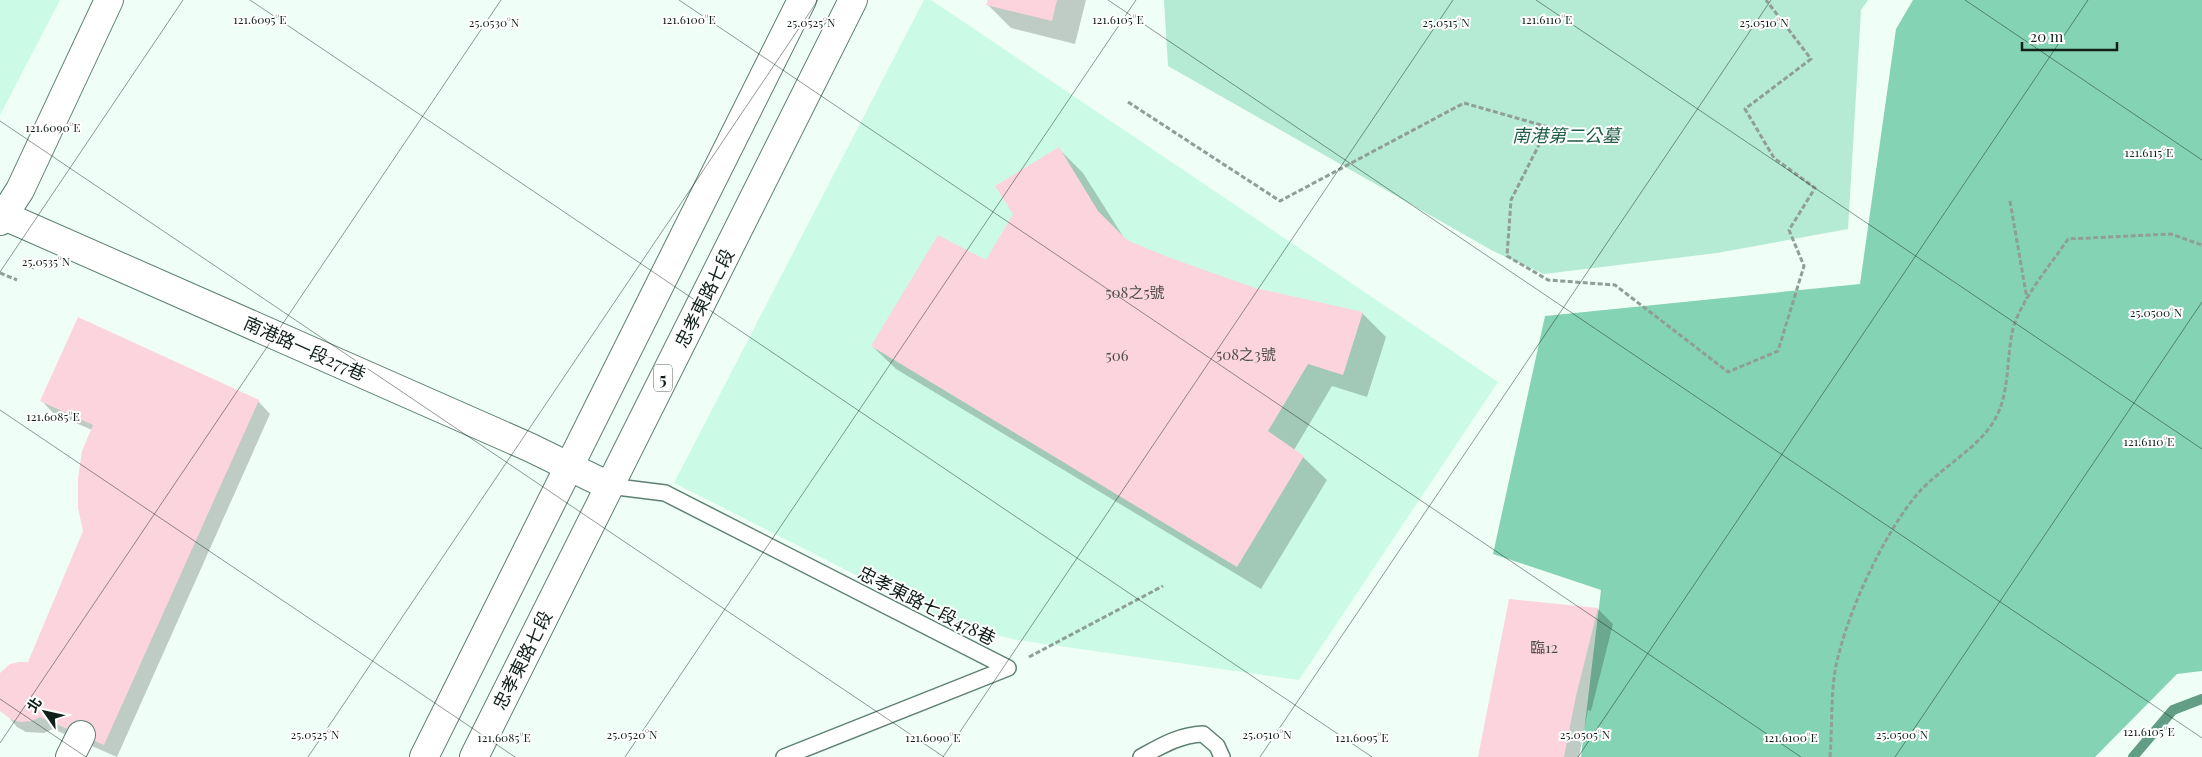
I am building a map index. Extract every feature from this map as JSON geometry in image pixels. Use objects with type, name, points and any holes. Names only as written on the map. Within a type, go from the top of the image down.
[{"type":"main road","points":[[1,217],[20,190],[109,0]]},
{"type":"main road","points":[[424,757],[802,0]]},
{"type":"main road","name":"忠孝東路七段","points":[[474,757],[853,0]]},
{"type":"main road","name":"南港路一段277巷","points":[[1,217],[570,466],[609,486]]},
{"type":"lane","name":"忠孝東路七段478巷","points":[[609,486],[665,492],[1008,668]]},
{"type":"lane","name":"忠孝東路七段478巷","points":[[784,757],[1008,668]]},
{"type":"lane","points":[[1141,757],[1168,742],[1188,735],[1203,734],[1217,746],[1222,757]]},
{"type":"path","points":[[1128,102],[1280,201],[1464,103],[1548,127],[1510,200],[1507,256],[1548,280],[1615,284],[1728,372],[1778,351],[1804,266],[1789,230],[1815,188],[1774,158],[1745,108],[1811,59],[1766,0]]},
{"type":"path","points":[[2010,201],[2027,300]]},
{"type":"path","points":[[1830,757],[1834,678],[1841,643],[1888,535],[1915,497],[1930,481],[1986,433],[1999,411],[2004,395],[2012,331],[2027,300],[2068,239],[2171,234],[2202,245]]},
{"type":"path","points":[[0,273],[17,280]]},
{"type":"path","points":[[1008,668],[1163,586]]},
{"type":"shaded area","points":[[0,0],[60,0],[0,115]]},
{"type":"shaded area","points":[[924,0],[931,0],[1498,382],[1299,680],[1017,640],[955,625],[674,483]]},
{"type":"shaded area","points":[[1913,0],[2202,0],[2202,671],[2177,674],[2095,757],[1581,757],[1601,590],[1493,554],[1545,316],[1860,284],[1896,29]]},
{"type":"green space","name":"南港第二公墓","points":[[1164,0],[1868,0],[1861,10],[1848,229],[1717,253],[1544,274],[1493,251],[1168,66]]},
{"type":"building","points":[[988,0],[1057,0],[1052,21],[986,5]]},
{"type":"building","points":[[1059,147],[1098,211],[1127,240],[1165,256],[1255,288],[1363,312],[1343,375],[1308,364],[1268,431],[1304,456],[1237,567],[871,346],[938,235],[986,260],[1013,214],[995,186]]},
{"type":"building","points":[[78,317],[259,400],[104,745],[40,717],[32,721],[21,722],[12,720],[0,711],[0,673],[10,664],[28,662],[83,531],[78,508],[78,478],[82,451],[93,425],[40,401]]},
{"type":"building","points":[[1509,599],[1598,608],[1576,696],[1564,757],[1478,757]]},
{"type":"waterway","points":[[2133,757],[2173,710],[2202,699]]}]
